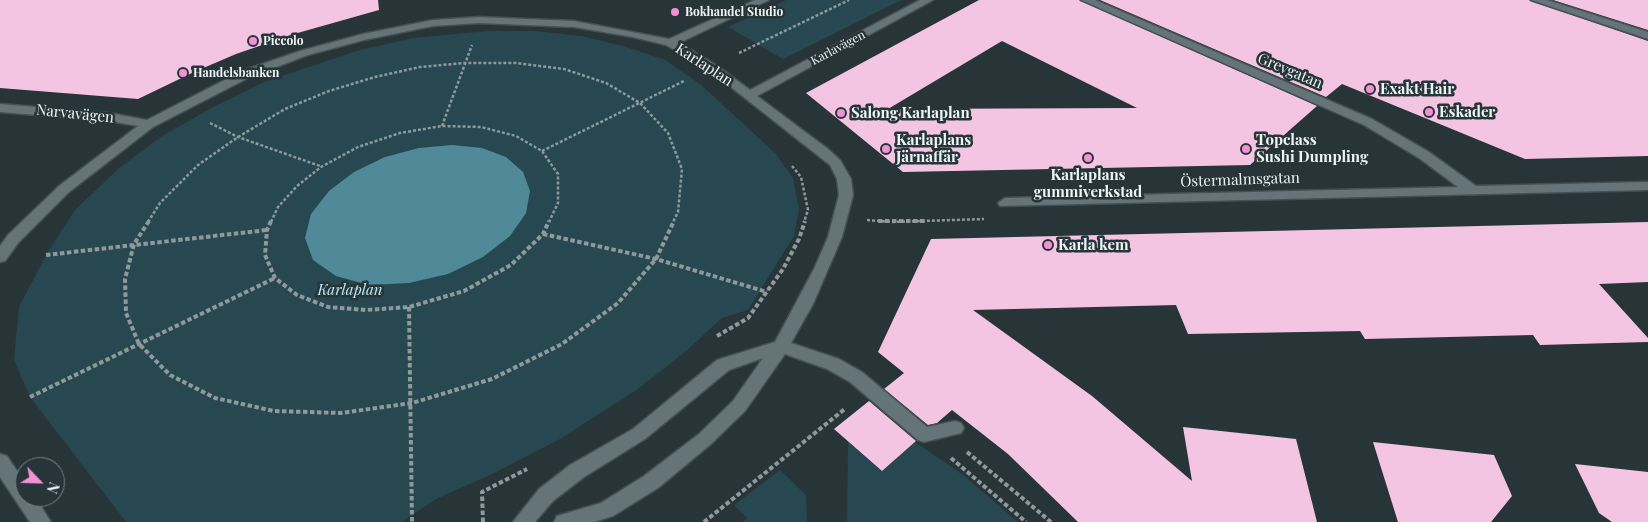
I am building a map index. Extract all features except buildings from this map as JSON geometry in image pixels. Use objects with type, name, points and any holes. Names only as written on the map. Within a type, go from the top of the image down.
[{"type":"street","points":[[670,44],[764,0]]},
{"type":"street","name":"Karlavägen","points":[[748,95],[928,0]]},
{"type":"street","name":"Grevgatan","points":[[1086,0],[1368,122],[1424,155],[1472,190]]},
{"type":"street","points":[[1536,0],[1648,36]]},
{"type":"street","name":"Karlaplan","points":[[0,257],[6,238],[64,189],[149,124],[246,74],[304,53],[363,37],[433,23],[502,20],[574,24],[633,34],[670,44],[712,67],[835,163],[844,180],[846,195],[822,269],[781,346],[739,406],[705,439],[651,482],[606,510],[564,522]]},
{"type":"street","name":"Narvavägen","points":[[0,108],[109,117],[149,124]]},
{"type":"street","name":"Östermalmsgatan","points":[[1005,202],[1648,186]]},
{"type":"street","points":[[523,522],[546,494],[577,471],[639,434],[722,365],[781,346],[833,364],[856,377],[924,435],[955,428]]},
{"type":"street","points":[[2,472],[40,522]]},
{"type":"path","points":[[739,53],[849,0]]},
{"type":"path","points":[[442,126],[464,62],[474,41]]},
{"type":"path","points":[[464,62],[516,63],[564,69],[606,83],[640,103],[668,133],[682,169],[678,212],[656,259],[618,303],[562,344],[492,379],[412,403],[341,413],[274,411],[215,398],[170,375],[139,344],[126,313],[125,278],[134,244],[160,203],[198,164],[285,109],[329,91],[375,77],[420,67],[464,62]]},
{"type":"path","points":[[542,151],[684,81]]},
{"type":"path","points":[[204,120],[238,137],[321,167]]},
{"type":"path","points":[[442,126],[481,127],[516,136],[542,151],[558,174],[558,203],[543,234],[511,265],[464,291],[409,307],[366,310],[328,306],[297,295],[275,278],[265,255],[267,230],[278,207],[297,186],[321,167],[366,144],[400,133],[442,126]]},
{"type":"path","points":[[715,338],[722,331],[748,318],[767,292],[799,239],[808,210],[801,177],[791,164]]},
{"type":"path","points":[[839,219],[892,222],[985,219],[1005,202]]},
{"type":"path","points":[[46,255],[267,230]]},
{"type":"path","points":[[543,234],[656,259],[767,292]]},
{"type":"path","points":[[30,397],[275,278]]},
{"type":"path","points":[[409,307],[412,403],[412,522]]},
{"type":"path","points":[[704,522],[870,389]]},
{"type":"path","points":[[924,435],[1026,522]]},
{"type":"path","points":[[483,522],[482,492],[534,465]]},
{"type":"green space","points":[[786,0],[901,0],[783,59],[728,27]]},
{"type":"green space","name":"Karlaplan","points":[[488,31],[535,31],[582,36],[623,46],[665,60],[700,84],[776,154],[793,178],[799,210],[794,236],[748,310],[722,318],[685,352],[635,391],[560,439],[492,474],[436,499],[402,522],[126,522],[30,397],[14,360],[19,307],[46,255],[75,210],[118,169],[162,136],[213,107],[264,82],[360,50],[413,38]]},
{"type":"green space","points":[[848,442],[882,471],[915,442],[963,475],[1018,522],[847,522]]},
{"type":"green space","points":[[780,470],[806,495],[807,522],[743,522],[747,518],[734,505]]},
{"type":"shaded area","points":[[452,145],[482,148],[506,157],[523,172],[530,191],[526,213],[510,236],[483,257],[448,274],[409,283],[369,285],[336,276],[313,260],[305,238],[311,214],[329,191],[354,172],[385,157],[419,148]]},
{"type":"place","name":"Bokhandel Studio","points":[[675,12]]},
{"type":"place","name":"Piccolo","points":[[253,41]]},
{"type":"place","name":"Handelsbanken","points":[[183,73]]},
{"type":"place","name":"Exakt Hair","points":[[1370,89]]},
{"type":"place","name":"Eskader","points":[[1429,112]]},
{"type":"place","name":"Salong Karlaplan","points":[[841,113]]},
{"type":"place","name":"Karlaplans Järnaffär","points":[[886,149]]},
{"type":"place","name":"Topclass Sushi Dumpling","points":[[1246,149]]},
{"type":"place","name":"Karlaplans gummiverkstad","points":[[1088,158]]},
{"type":"place","name":"Karla kem","points":[[1048,245]]}]
